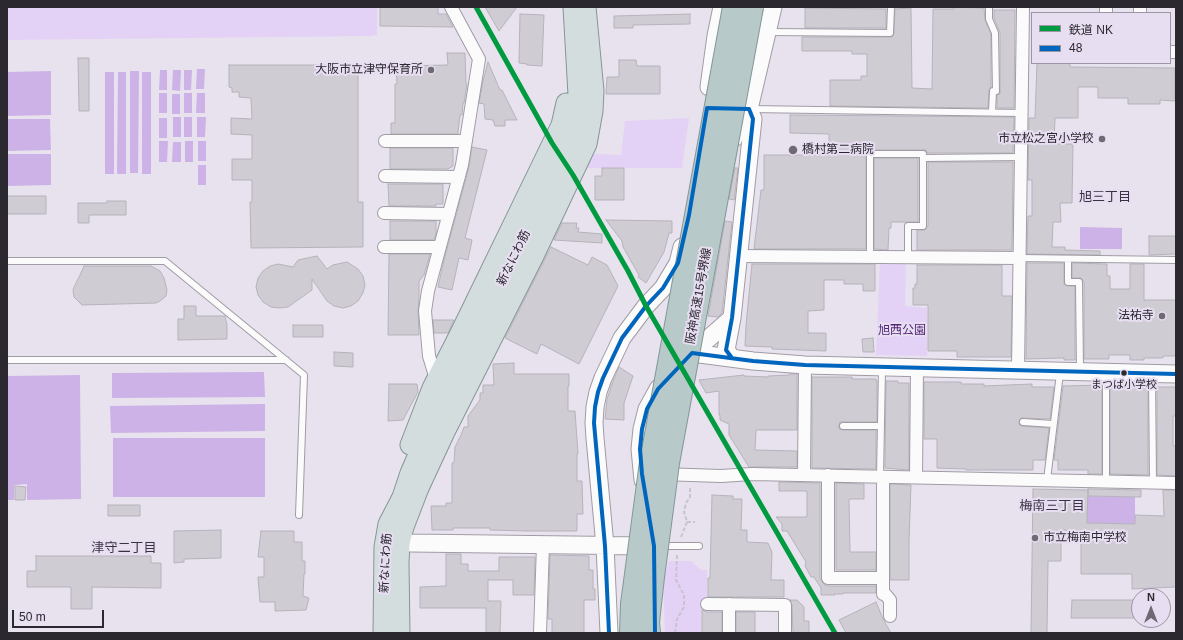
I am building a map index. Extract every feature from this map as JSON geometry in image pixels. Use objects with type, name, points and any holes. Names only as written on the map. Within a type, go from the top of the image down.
[{"type":"highway","name":"阪神高速15号堺線","points":[[631,633],[632,604],[651,462],[734,7]]},
{"type":"highway","name":"阪神高速15号堺線","points":[[649,633],[648,622],[652,577],[668,464],[752,7]]},
{"type":"highway","points":[[719,184],[732,134],[757,7]]},
{"type":"main road","points":[[394,534],[398,479],[436,378],[460,333],[560,125],[566,105],[566,81],[560,7]]},
{"type":"main road","name":"新なにわ筋","points":[[400,633],[399,563],[394,534],[402,497],[420,450],[566,150],[577,112],[578,95],[573,7]]},
{"type":"main road","points":[[394,534],[419,488],[444,432],[531,263],[587,144],[593,110],[594,91],[586,7]]},
{"type":"main road","name":"新なにわ筋","points":[[383,633],[384,547],[394,534]]},
{"type":"street","points":[[436,378],[429,356],[425,311],[428,291],[459,177],[479,59],[451,7]]},
{"type":"street","points":[[609,633],[594,422],[595,407],[603,378],[622,338],[646,306],[663,288],[678,263],[707,108],[716,36],[722,7]]},
{"type":"street","points":[[692,353],[736,126],[749,109],[773,7]]},
{"type":"street","points":[[1018,370],[1022,113],[1027,51],[1023,7]]},
{"type":"street","points":[[707,108],[749,109]]},
{"type":"street","points":[[732,358],[726,350],[732,318],[753,119],[749,109]]},
{"type":"street","points":[[385,141],[466,141]]},
{"type":"street","points":[[385,176],[459,177]]},
{"type":"street","points":[[384,213],[449,214]]},
{"type":"street","points":[[384,247],[440,247]]},
{"type":"street","points":[[738,256],[1020,258]]},
{"type":"street","points":[[655,633],[654,546],[642,474],[640,449],[642,429],[647,409],[658,389],[692,353],[732,318]]},
{"type":"street","points":[[692,353],[753,361],[805,365],[1176,374]]},
{"type":"street","points":[[804,475],[805,365]]},
{"type":"street","points":[[916,477],[917,368]]},
{"type":"street","points":[[642,474],[721,476],[752,474],[828,475],[1176,483]]},
{"type":"street","points":[[828,475],[828,578],[883,578]]},
{"type":"street","points":[[882,477],[883,594],[885,594],[890,600],[890,616]]},
{"type":"street","points":[[394,534],[543,545],[654,546]]},
{"type":"street","points":[[540,633],[543,545]]},
{"type":"street","points":[[707,604],[785,605],[785,633]]},
{"type":"street","points":[[729,604],[729,633]]},
{"type":"lane","points":[[767,32],[890,33],[891,7]]},
{"type":"lane","points":[[989,7],[989,19],[995,33],[996,91],[993,91],[992,112]]},
{"type":"lane","points":[[749,109],[1022,113]]},
{"type":"lane","points":[[870,257],[870,154],[923,154],[923,226],[908,226],[908,257]]},
{"type":"lane","points":[[923,158],[1022,156]]},
{"type":"lane","points":[[1020,258],[1176,260]]},
{"type":"lane","points":[[1068,259],[1068,282],[1079,282],[1080,372]]},
{"type":"lane","points":[[7,261],[165,261],[304,375],[299,515]]},
{"type":"lane","points":[[7,360],[286,360]]},
{"type":"lane","points":[[882,367],[882,477]]},
{"type":"lane","points":[[1046,480],[1060,371]]},
{"type":"lane","points":[[1106,372],[1106,481]]},
{"type":"lane","points":[[1152,373],[1153,482]]},
{"type":"lane","points":[[1023,422],[1053,424]]},
{"type":"lane","points":[[843,426],[881,426]]},
{"type":"lane","points":[[654,546],[699,546]]},
{"type":"path","points":[[675,633],[677,619],[684,607],[684,595],[676,580],[679,546],[686,522],[684,512],[686,503],[690,497],[690,475]]},
{"type":"path","points":[[686,522],[696,522]]},
{"type":"green space","points":[[7,7],[377,7],[377,35],[7,40]]},
{"type":"green space","points":[[689,118],[682,168],[586,168],[591,156],[595,154],[621,155],[625,121]]},
{"type":"green space","name":"旭西公園","points":[[880,260],[906,260],[905,306],[927,308],[927,356],[876,355]]},
{"type":"green space","points":[[669,561],[691,561],[701,570],[707,570],[707,601],[701,601],[701,633],[665,633],[663,583]]},
{"type":"shaded area","points":[[197,69],[205,69],[204,89],[196,89]]},
{"type":"shaded area","points":[[160,70],[167,70],[167,90],[159,90]]},
{"type":"shaded area","points":[[173,70],[181,70],[180,91],[172,90]]},
{"type":"shaded area","points":[[184,70],[192,70],[191,90],[184,90]]},
{"type":"shaded area","points":[[51,71],[51,115],[7,116],[7,72]]},
{"type":"shaded area","points":[[130,71],[139,71],[138,173],[130,173]]},
{"type":"shaded area","points":[[105,72],[114,72],[114,174],[105,174]]},
{"type":"shaded area","points":[[118,72],[126,72],[126,174],[117,174]]},
{"type":"shaded area","points":[[142,72],[151,72],[151,174],[142,174]]},
{"type":"shaded area","points":[[159,93],[167,93],[167,113],[159,113]]},
{"type":"shaded area","points":[[184,93],[192,93],[192,113],[184,113]]},
{"type":"shaded area","points":[[197,93],[205,93],[205,113],[196,113]]},
{"type":"shaded area","points":[[172,94],[180,94],[180,114],[172,114]]},
{"type":"shaded area","points":[[173,117],[181,117],[181,137],[173,137]]},
{"type":"shaded area","points":[[184,117],[192,117],[192,137],[184,137]]},
{"type":"shaded area","points":[[197,117],[206,117],[205,137],[197,137]]},
{"type":"shaded area","points":[[159,118],[167,118],[167,138],[159,138]]},
{"type":"shaded area","points":[[7,119],[50,119],[51,150],[7,151]]},
{"type":"shaded area","points":[[159,141],[168,141],[167,162],[159,162]]},
{"type":"shaded area","points":[[185,141],[193,141],[193,162],[185,162]]},
{"type":"shaded area","points":[[198,141],[206,141],[206,161],[198,161]]},
{"type":"shaded area","points":[[173,142],[181,142],[181,162],[172,162]]},
{"type":"shaded area","points":[[7,154],[51,154],[51,185],[7,186]]},
{"type":"shaded area","points":[[198,165],[206,165],[206,185],[198,185]]},
{"type":"shaded area","points":[[1080,227],[1122,228],[1122,249],[1080,249]]},
{"type":"shaded area","points":[[264,372],[265,397],[112,398],[112,373]]},
{"type":"shaded area","points":[[80,375],[81,499],[27,500],[27,484],[14,485],[14,500],[7,500],[7,376]]},
{"type":"shaded area","points":[[265,404],[265,431],[111,433],[110,406]]},
{"type":"shaded area","points":[[113,438],[265,438],[265,497],[113,497]]},
{"type":"shaded area","points":[[1087,496],[1135,497],[1135,524],[1087,523]]},
{"type":"building","points":[[380,7],[438,7],[438,14],[446,14],[453,27],[380,26]]},
{"type":"building","points":[[485,7],[517,7],[499,31]]},
{"type":"building","points":[[954,7],[984,8],[985,20],[991,34],[991,87],[989,90],[988,108],[830,106],[830,80],[861,80],[861,76],[867,76],[867,54],[852,54],[852,51],[802,51],[802,37],[892,37],[894,33],[895,9],[911,8],[912,88],[932,89],[933,9],[954,9]]},
{"type":"building","points":[[805,8],[886,9],[886,28],[805,28]]},
{"type":"building","points":[[994,10],[1015,10],[1014,108],[997,108],[997,95],[1000,94],[1000,33],[994,18]]},
{"type":"building","points":[[520,14],[544,15],[542,66],[519,63]]},
{"type":"building","points":[[690,14],[690,24],[633,25],[633,28],[614,28],[614,16]]},
{"type":"building","points":[[447,53],[465,53],[467,84],[462,115],[460,115],[458,134],[391,134],[391,123],[395,123],[395,84],[397,84],[396,66],[448,65]]},
{"type":"building","points":[[78,58],[89,58],[89,111],[79,111]]},
{"type":"building","points":[[619,60],[636,60],[637,66],[660,66],[660,94],[606,94],[607,77],[619,77]]},
{"type":"building","points":[[488,62],[500,90],[502,90],[517,120],[505,120],[505,126],[495,126],[493,120],[485,119],[484,104],[479,103]]},
{"type":"building","points":[[1037,64],[1070,64],[1070,67],[1175,68],[1175,101],[1160,100],[1160,104],[1128,104],[1128,98],[1098,98],[1098,87],[1078,87],[1078,118],[1055,118],[1054,144],[1073,144],[1072,203],[1060,203],[1061,222],[1053,222],[1052,247],[1065,247],[1065,250],[1100,251],[1100,255],[1027,254],[1028,216],[1032,216],[1032,180],[1028,180],[1029,118],[1035,118]]},
{"type":"building","points":[[229,65],[358,65],[358,202],[363,202],[363,247],[251,248],[250,202],[252,202],[252,180],[232,180],[232,159],[252,159],[252,135],[231,134],[231,118],[252,119],[251,98],[239,97],[239,92],[232,92],[232,88],[229,87]]},
{"type":"building","points":[[790,115],[1014,117],[1013,153],[927,153],[926,150],[868,150],[866,154],[866,249],[754,249],[761,190],[764,190],[764,155],[829,155],[829,134],[790,133]]},
{"type":"building","points":[[472,147],[487,150],[465,238],[472,240],[468,260],[459,258],[452,290],[438,287],[469,167]]},
{"type":"building","points":[[390,148],[453,148],[453,166],[448,169],[390,169]]},
{"type":"building","points":[[874,158],[918,158],[918,222],[891,222],[891,228],[889,228],[888,250],[874,249]]},
{"type":"building","points":[[928,162],[1013,162],[1012,250],[917,250],[917,230],[925,230],[928,226]]},
{"type":"building","points":[[602,168],[624,168],[624,200],[595,200],[595,176],[602,176]]},
{"type":"building","points":[[735,168],[738,168],[734,200],[729,199]]},
{"type":"building","points":[[388,184],[443,184],[443,204],[436,204],[436,206],[389,206]]},
{"type":"building","points":[[7,196],[46,196],[46,214],[7,214]]},
{"type":"building","points":[[107,201],[126,201],[126,215],[89,215],[89,223],[78,223],[78,203],[107,203]]},
{"type":"building","points":[[606,220],[672,221],[672,233],[669,233],[664,252],[646,283],[638,277],[639,275],[623,247],[622,241]]},
{"type":"building","points":[[390,221],[436,221],[436,233],[434,240],[390,240]]},
{"type":"building","points":[[725,221],[732,222],[722,313],[718,317],[708,316]]},
{"type":"building","points":[[562,223],[577,223],[576,228],[579,228],[578,232],[602,234],[602,243],[554,240]]},
{"type":"building","points":[[1149,236],[1176,236],[1176,254],[1149,255]]},
{"type":"building","points":[[551,247],[588,265],[592,257],[607,265],[618,286],[579,364],[541,344],[537,354],[505,338]]},
{"type":"building","points":[[389,254],[430,254],[424,275],[419,281],[419,335],[388,335]]},
{"type":"building","points":[[317,256],[327,269],[333,265],[347,262],[358,269],[363,276],[365,285],[363,293],[358,301],[351,306],[343,308],[334,306],[327,301],[312,279],[312,290],[288,307],[271,307],[263,302],[258,295],[256,287],[258,278],[263,271],[270,266],[278,264],[293,267],[298,260]]},
{"type":"building","points":[[1027,263],[1064,263],[1064,284],[1068,286],[1075,286],[1075,360],[1064,360],[1064,358],[1026,359]]},
{"type":"building","points":[[1072,263],[1107,264],[1107,276],[1110,276],[1110,289],[1130,289],[1130,264],[1144,264],[1144,300],[1176,300],[1176,356],[1144,358],[1144,360],[1130,360],[1130,355],[1109,355],[1109,359],[1084,359],[1084,282],[1081,278],[1072,278]]},
{"type":"building","points":[[752,264],[875,264],[875,291],[863,291],[863,284],[844,284],[844,280],[824,280],[824,310],[808,311],[808,333],[826,333],[826,351],[772,349],[772,347],[745,346]]},
{"type":"building","points":[[917,265],[1002,265],[1002,296],[1012,296],[1011,357],[957,357],[957,351],[928,351],[928,305],[913,305],[913,288],[915,288],[915,284],[917,284]]},
{"type":"building","points":[[84,266],[151,266],[160,271],[164,278],[167,290],[166,296],[156,303],[82,305],[74,297],[73,290]]},
{"type":"building","points":[[184,306],[196,306],[196,316],[225,316],[227,325],[227,339],[178,340],[178,319],[184,319]]},
{"type":"building","points":[[433,320],[454,320],[448,333],[434,333]]},
{"type":"building","points":[[293,325],[323,325],[323,337],[293,337]]},
{"type":"building","points":[[873,338],[874,352],[863,352],[862,339]]},
{"type":"building","points":[[334,352],[353,353],[353,367],[334,366]]},
{"type":"building","points":[[514,363],[514,374],[569,374],[568,411],[575,411],[578,454],[577,481],[582,481],[583,514],[577,514],[577,531],[490,530],[490,528],[453,528],[453,530],[432,530],[431,506],[446,506],[446,503],[452,503],[452,463],[454,463],[455,447],[464,427],[468,427],[468,416],[480,400],[480,393],[483,393],[483,385],[494,385],[493,364]]},
{"type":"building","points":[[619,367],[633,376],[624,403],[624,420],[605,419],[607,399]]},
{"type":"building","points":[[797,374],[797,430],[756,430],[755,450],[797,451],[797,467],[749,467],[729,435],[729,424],[720,420],[719,391],[706,393],[699,380],[744,375],[768,377]]},
{"type":"building","points":[[812,377],[852,377],[852,379],[876,379],[877,422],[840,422],[839,429],[876,430],[876,469],[812,468]]},
{"type":"building","points":[[886,381],[909,383],[909,470],[885,468]]},
{"type":"building","points":[[924,382],[961,382],[961,384],[984,384],[984,386],[1032,384],[1032,387],[1054,387],[1050,419],[1021,418],[1019,421],[1019,424],[1022,426],[1049,428],[1045,460],[1033,460],[1033,470],[966,470],[937,468],[937,439],[924,439]]},
{"type":"building","points":[[389,384],[417,384],[418,392],[403,420],[388,421]]},
{"type":"building","points":[[1102,385],[1102,474],[1088,474],[1088,470],[1058,470],[1058,460],[1054,460],[1063,386]]},
{"type":"building","points":[[1110,385],[1148,385],[1148,475],[1110,474]]},
{"type":"building","points":[[1157,387],[1176,387],[1176,416],[1173,416],[1173,446],[1176,446],[1176,476],[1157,475]]},
{"type":"building","points":[[779,482],[820,483],[820,578],[822,582],[828,586],[876,586],[876,593],[821,595],[821,588],[814,577],[811,577],[805,566],[806,562],[787,531],[782,531],[782,524],[776,517],[807,517],[807,491],[779,491]]},
{"type":"building","points":[[836,483],[864,484],[864,499],[849,499],[850,552],[876,552],[876,570],[836,570]]},
{"type":"building","points":[[890,484],[911,485],[909,580],[890,580]]},
{"type":"building","points":[[15,486],[26,487],[25,500],[15,500]]},
{"type":"building","points":[[1033,489],[1088,490],[1087,523],[1135,524],[1135,515],[1164,516],[1163,490],[1176,490],[1176,587],[1132,588],[1132,574],[1081,574],[1081,531],[1061,530],[1061,561],[1048,561],[1047,633],[1031,633]]},
{"type":"building","points":[[1088,489],[1141,490],[1141,497],[1088,496]]},
{"type":"building","points":[[712,495],[733,496],[733,499],[742,499],[741,530],[747,530],[747,542],[768,543],[772,552],[771,580],[784,580],[784,597],[708,597],[708,578],[710,578]]},
{"type":"building","points":[[108,505],[140,505],[140,516],[108,516]]},
{"type":"building","points":[[221,530],[221,558],[184,559],[184,562],[174,563],[174,531]]},
{"type":"building","points":[[261,531],[294,531],[294,542],[302,542],[302,561],[305,561],[303,596],[309,598],[306,610],[275,611],[275,602],[260,602],[258,577],[264,577],[264,557],[258,557]]},
{"type":"building","points":[[446,554],[461,554],[461,564],[468,564],[468,571],[499,571],[499,557],[535,557],[534,595],[513,595],[513,580],[488,580],[488,601],[501,601],[500,633],[486,633],[486,608],[420,608],[420,587],[446,586]]},
{"type":"building","points":[[550,555],[589,556],[589,570],[593,570],[593,589],[595,589],[595,600],[584,600],[584,633],[552,633],[552,619],[548,619]]},
{"type":"building","points":[[36,556],[151,556],[151,563],[161,563],[161,588],[92,587],[92,609],[71,609],[71,587],[27,587],[27,571],[36,571]]},
{"type":"building","points":[[790,600],[797,600],[804,607],[804,621],[809,621],[809,633],[793,633],[792,605]]},
{"type":"building","points":[[1072,600],[1131,600],[1131,618],[1071,618]]},
{"type":"building","points":[[876,602],[891,633],[846,633],[839,620]]},
{"type":"building","points":[[702,610],[707,612],[722,612],[722,633],[702,633]]},
{"type":"building","points":[[736,612],[755,612],[755,633],[736,633]]},
{"type":"rail line","name":"NK","points":[[476,7],[552,143],[573,175],[628,271],[646,306],[835,633]]},
{"type":"transit line","name":"48","points":[[609,633],[605,546],[594,423],[595,407],[603,378],[622,338],[646,306],[663,288],[678,263],[689,215],[707,108],[749,109],[753,119],[732,318],[726,350],[732,358]]},
{"type":"transit line","name":"48","points":[[655,633],[654,546],[642,474],[640,449],[642,429],[647,409],[658,389],[692,353],[753,361],[805,365],[1176,374]]},
{"type":"place","name":"大阪市立津守保育所","points":[[431,70]]},
{"type":"place","name":"市立松之宮小学校","points":[[1102,139]]},
{"type":"place","name":"橋村第二病院","points":[[793,150]]},
{"type":"place","name":"法祐寺","points":[[1162,316]]},
{"type":"place","name":"まつば小学校","points":[[1124,373]]},
{"type":"place","name":"市立梅南中学校","points":[[1035,538]]},
{"type":"district","name":"旭三丁目","points":[[1105,197]]},
{"type":"district","name":"梅南三丁目","points":[[1052,506]]},
{"type":"district","name":"津守二丁目","points":[[124,548]]}]
